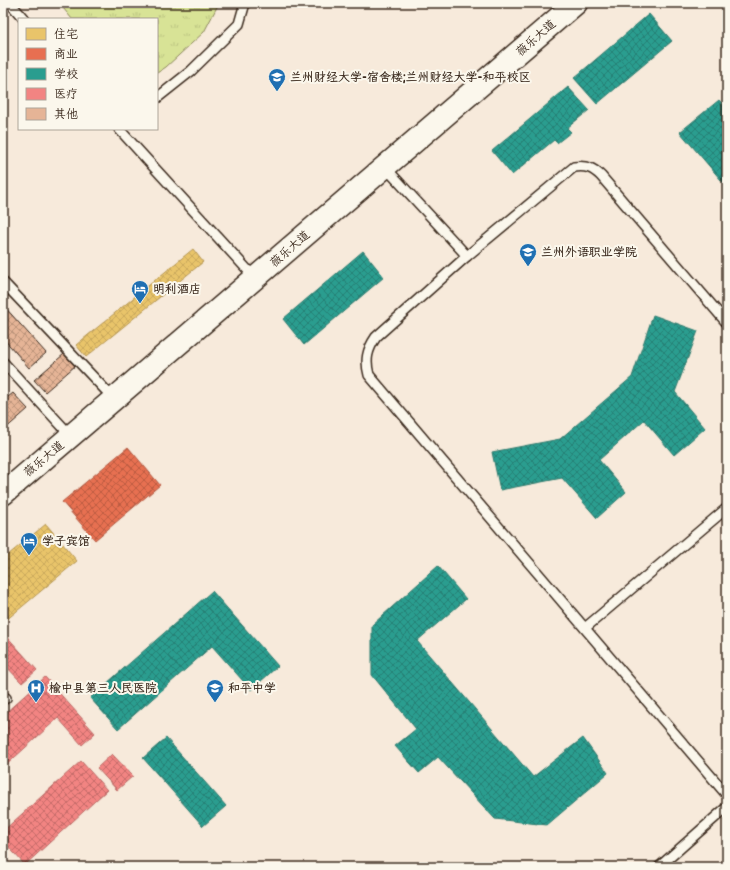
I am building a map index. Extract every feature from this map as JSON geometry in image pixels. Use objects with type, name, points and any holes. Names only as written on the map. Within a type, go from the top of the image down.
[{"type":"main road","name":"薇乐大道","points":[[3,494],[576,3]]},
{"type":"lane","points":[[10,3],[23,18]]},
{"type":"lane","points":[[158,97],[191,72],[239,24],[245,3]]},
{"type":"lane","points":[[120,130],[255,278]]},
{"type":"lane","points":[[727,323],[601,176],[589,167],[582,166],[574,167],[467,256],[376,337],[370,346],[366,365],[368,375],[727,795]]},
{"type":"lane","points":[[385,167],[467,256]]},
{"type":"lane","points":[[3,282],[114,399]]},
{"type":"lane","points":[[3,362],[71,436]]},
{"type":"lane","points":[[585,628],[727,508]]},
{"type":"lane","points":[[659,867],[727,807]]},
{"type":"green space","points":[[59,3],[219,3],[204,32],[166,67],[158,72],[158,18],[71,18]]},
{"type":"building: 住宅","points":[[193,249],[203,262],[86,357],[76,345]]},
{"type":"building: 住宅","points":[[46,524],[77,561],[5,621],[3,619],[3,559]]},
{"type":"building: 商业","points":[[128,447],[160,485],[95,540],[62,502]]},
{"type":"building: 学校","points":[[649,14],[672,41],[597,104],[574,78]]},
{"type":"building: 学校","points":[[568,87],[589,110],[567,128],[571,132],[557,143],[554,140],[512,175],[492,151]]},
{"type":"building: 学校","points":[[719,100],[727,109],[727,187],[680,132]]},
{"type":"building: 学校","points":[[363,251],[384,277],[304,345],[283,319]]},
{"type":"building: 学校","points":[[653,315],[698,331],[675,392],[705,428],[674,455],[644,420],[599,460],[626,492],[597,518],[562,478],[500,490],[492,452],[560,439],[632,377]]},
{"type":"building: 学校","points":[[438,566],[466,599],[417,641],[533,777],[583,738],[608,773],[547,825],[495,819],[438,757],[419,773],[395,746],[416,729],[372,675],[372,625]]},
{"type":"building: 学校","points":[[212,591],[278,666],[251,690],[212,646],[118,729],[90,698]]},
{"type":"building: 学校","points":[[166,738],[226,806],[203,826],[143,758]]},
{"type":"building: 医疗","points":[[3,632],[37,670],[22,683],[3,663]]},
{"type":"building: 医疗","points":[[45,677],[95,733],[82,745],[58,718],[3,768],[3,715]]},
{"type":"building: 医疗","points":[[112,754],[133,776],[117,790],[97,768]]},
{"type":"building: 医疗","points":[[81,761],[107,790],[25,865],[3,841],[3,831]]},
{"type":"building: 其他","points":[[3,305],[46,353],[29,368],[3,338]]},
{"type":"building: 其他","points":[[64,354],[75,366],[45,392],[34,380]]},
{"type":"building: 其他","points":[[13,393],[28,409],[3,431],[3,401]]},
{"type":"place","name":"兰州财经大学-宿舍楼;兰州财经大学-和平校区","points":[[277,92]]},
{"type":"place","name":"兰州外语职业学院","points":[[528,267]]},
{"type":"place","name":"明利酒店","points":[[140,304]]},
{"type":"place","name":"学子宾馆","points":[[29,556]]},
{"type":"place","name":"榆中县第三人民医院","points":[[36,703]]},
{"type":"place","name":"和平中学","points":[[215,703]]}]
